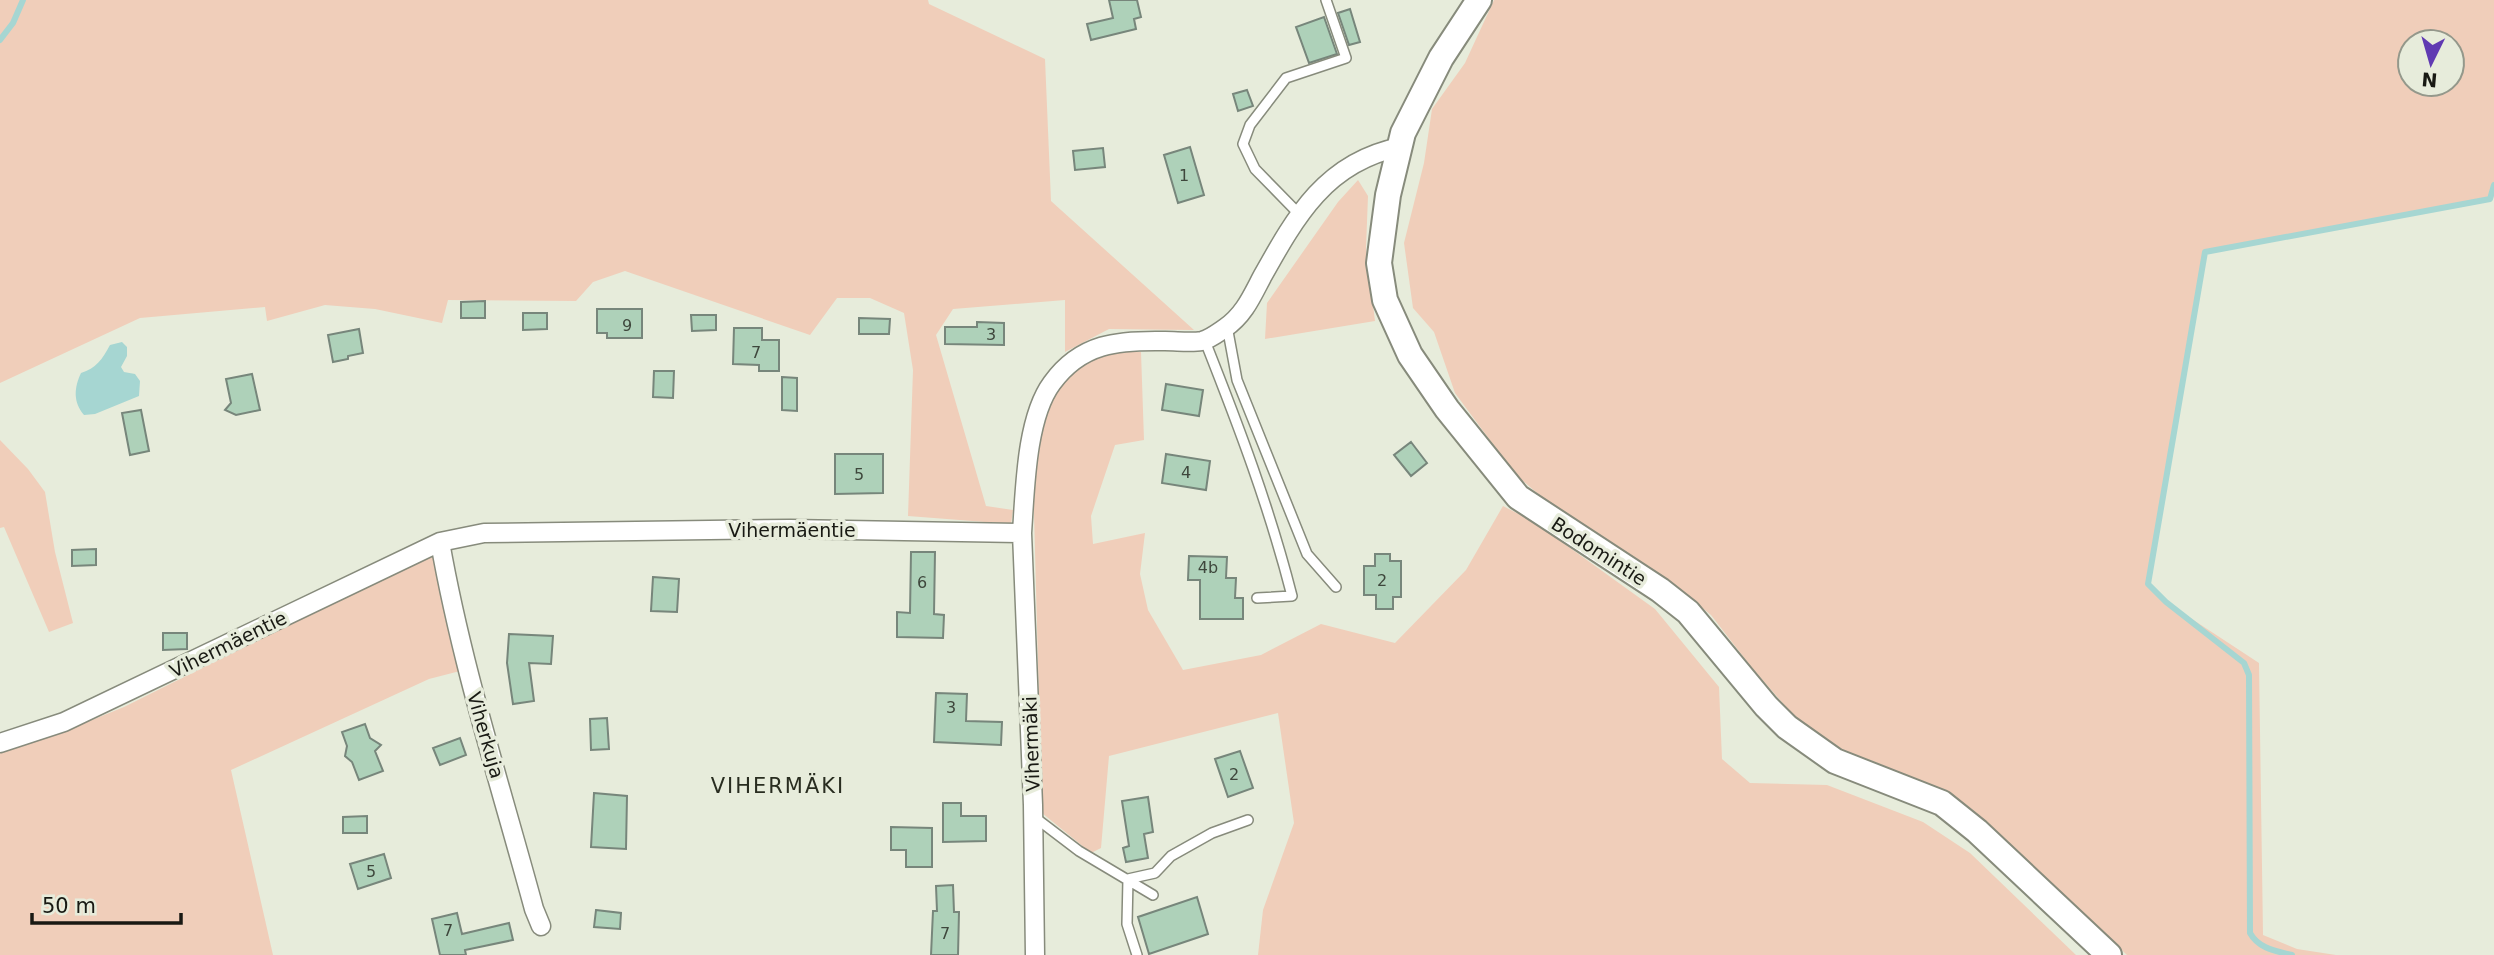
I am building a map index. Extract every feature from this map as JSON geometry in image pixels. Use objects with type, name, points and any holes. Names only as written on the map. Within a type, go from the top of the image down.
[{"type":"street","name":"Bodomintie","points":[[1479,0],[1441,58],[1403,133],[1388,195],[1379,263],[1385,300],[1410,355],[1447,409],[1518,497],[1660,590],[1688,612],[1766,706],[1787,727],[1835,761],[1942,803],[1977,831],[2109,955]]},
{"type":"street","points":[[1022,533],[1027,465],[1038,411],[1050,385],[1071,360],[1099,346],[1145,340],[1205,341],[1243,312],[1291,225],[1317,192],[1342,171],[1365,158],[1400,147]]},
{"type":"street","name":"Vihermäentie","points":[[0,743],[64,722],[440,542],[484,533],[789,529],[1022,533]]},
{"type":"street","name":"Vihermäki","points":[[1022,533],[1033,816],[1035,955]]},
{"type":"street","name":"Viherkuja","points":[[440,542],[446,578],[481,720],[541,926]]},
{"type":"lane","points":[[1299,214],[1255,169],[1243,144],[1250,125],[1286,78],[1346,58],[1326,0]]},
{"type":"lane","points":[[1227,326],[1237,380],[1307,554],[1336,587]]},
{"type":"lane","points":[[1205,341],[1249,452],[1275,531],[1292,596],[1257,598]]},
{"type":"lane","points":[[1033,816],[1079,851],[1153,895]]},
{"type":"lane","points":[[1128,880],[1155,873],[1171,856],[1212,833],[1248,820]]},
{"type":"lane","points":[[1128,880],[1127,924],[1137,955]]},
{"type":"shaded area","points":[[0,0],[928,0],[929,4],[1045,59],[1051,201],[1194,330],[1109,329],[1065,352],[1065,300],[953,309],[936,335],[986,506],[1013,510],[1011,524],[908,516],[913,370],[904,313],[870,298],[837,298],[810,335],[625,271],[593,282],[576,301],[448,300],[442,323],[375,309],[325,305],[267,321],[265,307],[140,318],[0,383]]},
{"type":"shaded area","points":[[1494,0],[2494,0],[2494,186],[2490,199],[2205,252],[2148,577],[2148,584],[2166,602],[2259,663],[2263,935],[2297,949],[2336,955],[2127,955],[1974,811],[1949,793],[1829,746],[1794,716],[1711,615],[1663,576],[1566,518],[1515,474],[1455,393],[1434,332],[1413,308],[1404,243],[1424,163],[1432,109],[1465,63]]},
{"type":"shaded area","points":[[1358,180],[1368,196],[1366,248],[1375,321],[1265,339],[1267,303],[1338,202]]},
{"type":"shaded area","points":[[1100,351],[1141,352],[1144,440],[1115,445],[1091,516],[1093,544],[1145,533],[1140,574],[1148,610],[1183,670],[1261,655],[1321,624],[1395,643],[1466,570],[1503,506],[1534,522],[1655,609],[1719,687],[1722,759],[1750,783],[1827,785],[1923,822],[1970,853],[2076,955],[1258,955],[1263,910],[1294,823],[1278,713],[1109,756],[1101,848],[1091,853],[1042,813],[1033,476],[1045,418],[1055,393],[1075,367]]},
{"type":"shaded area","points":[[0,440],[28,469],[45,492],[55,552],[73,623],[49,632],[4,527],[0,528]]},
{"type":"shaded area","points":[[432,553],[460,671],[429,679],[231,770],[273,955],[0,955],[0,752],[55,735],[124,707]]},
{"type":"water","points":[[122,342],[127,347],[127,356],[121,367],[124,372],[135,374],[140,381],[139,396],[95,414],[84,415],[76,395],[81,373],[98,363],[110,345]]},
{"type":"building","points":[[1109,0],[1137,0],[1141,17],[1134,19],[1136,29],[1091,40],[1087,24],[1113,18]]},
{"type":"building","points":[[1350,9],[1360,42],[1349,45],[1338,13]]},
{"type":"building","points":[[1324,17],[1337,54],[1309,63],[1296,27]]},
{"type":"building","points":[[1247,90],[1253,106],[1238,111],[1233,94]]},
{"type":"building","points":[[1190,147],[1204,195],[1178,203],[1164,155]]},
{"type":"building","points":[[1103,148],[1105,167],[1075,170],[1073,151]]},
{"type":"building","points":[[485,301],[485,318],[461,318],[461,302]]},
{"type":"building","points":[[597,309],[642,309],[642,338],[607,338],[607,333],[597,333]]},
{"type":"building","points":[[523,313],[547,313],[547,329],[523,330]]},
{"type":"building","points":[[691,315],[716,315],[716,330],[692,331]]},
{"type":"building","points":[[859,318],[890,319],[889,334],[859,334]]},
{"type":"building","points":[[977,322],[1004,323],[1004,345],[945,344],[945,327],[977,327]]},
{"type":"building","points":[[734,328],[762,328],[762,340],[779,340],[779,371],[759,371],[759,365],[733,364]]},
{"type":"building","points":[[359,329],[363,353],[333,362],[328,335]]},
{"type":"building","points":[[654,371],[674,371],[673,398],[653,397]]},
{"type":"building","points":[[252,374],[260,410],[236,415],[225,410],[231,403],[226,379]]},
{"type":"building","points":[[782,377],[797,378],[797,411],[782,410]]},
{"type":"building","points":[[1166,384],[1203,390],[1199,416],[1162,410]]},
{"type":"building","points":[[141,410],[149,451],[130,455],[122,413]]},
{"type":"building","points":[[1411,442],[1427,463],[1411,476],[1394,455]]},
{"type":"building","points":[[835,454],[883,454],[883,493],[835,494]]},
{"type":"building","points":[[1166,454],[1210,461],[1206,490],[1162,483]]},
{"type":"building","points":[[96,549],[96,565],[72,566],[72,550]]},
{"type":"building","points":[[911,552],[935,552],[934,614],[944,615],[943,638],[897,637],[897,612],[910,613]]},
{"type":"building","points":[[1375,554],[1390,554],[1390,561],[1401,561],[1401,597],[1393,597],[1393,609],[1376,609],[1376,595],[1364,595],[1364,566],[1375,566]]},
{"type":"building","points":[[1189,556],[1227,557],[1226,578],[1236,578],[1235,598],[1243,598],[1243,619],[1200,619],[1200,580],[1188,580]]},
{"type":"building","points":[[653,577],[679,579],[677,612],[651,611]]},
{"type":"building","points":[[163,633],[187,633],[187,649],[163,650]]},
{"type":"building","points":[[509,634],[553,636],[551,664],[529,663],[534,701],[513,704],[507,663]]},
{"type":"building","points":[[936,693],[967,694],[966,721],[1002,722],[1001,745],[934,742]]},
{"type":"building","points":[[607,718],[609,749],[591,750],[590,719]]},
{"type":"building","points":[[365,724],[370,738],[381,745],[375,751],[383,771],[359,780],[352,762],[345,756],[347,746],[342,732]]},
{"type":"building","points":[[460,738],[466,755],[440,765],[433,748]]},
{"type":"building","points":[[1240,751],[1253,788],[1228,797],[1215,759]]},
{"type":"building","points":[[594,793],[627,796],[626,849],[591,847]]},
{"type":"building","points":[[1148,797],[1153,832],[1144,834],[1148,858],[1126,862],[1123,848],[1129,846],[1122,801]]},
{"type":"building","points":[[943,803],[961,803],[961,816],[986,816],[986,841],[943,842]]},
{"type":"building","points":[[367,816],[367,833],[343,833],[343,817]]},
{"type":"building","points":[[891,827],[932,828],[932,867],[906,867],[906,850],[891,850]]},
{"type":"building","points":[[384,854],[391,878],[358,889],[350,864]]},
{"type":"building","points":[[953,885],[954,912],[959,912],[958,955],[931,955],[933,911],[937,911],[936,886]]},
{"type":"building","points":[[1197,897],[1208,934],[1149,954],[1138,917]]},
{"type":"building","points":[[596,910],[621,913],[620,929],[594,927]]},
{"type":"building","points":[[457,913],[462,934],[509,923],[513,940],[465,950],[466,955],[440,955],[432,919]]},
{"type":"waterway","points":[[0,40],[13,23],[23,0]]},
{"type":"waterway","points":[[2292,955],[2263,946],[2250,933],[2249,675],[2244,663],[2166,602],[2148,584],[2205,252],[2490,199],[2494,185]]},
{"type":"district","name":"VIHERMÄKI","points":[[778,786]]}]
